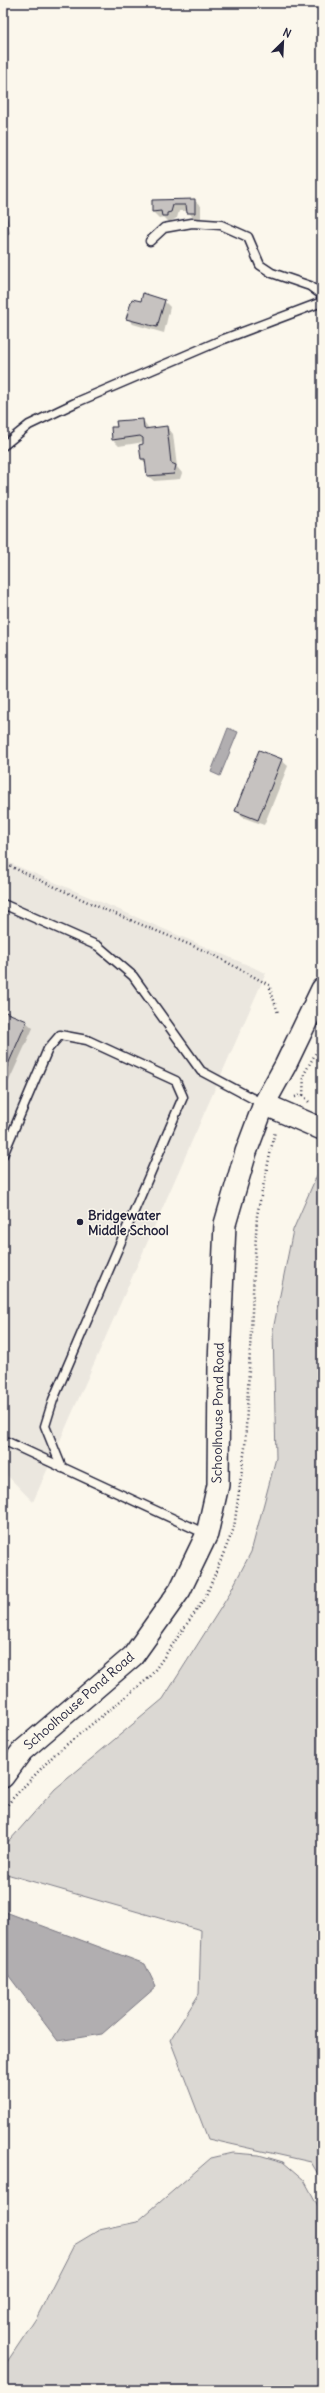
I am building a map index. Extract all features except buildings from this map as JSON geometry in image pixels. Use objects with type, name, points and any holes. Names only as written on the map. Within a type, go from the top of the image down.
[{"type":"street","name":"Schoolhouse Pond Road","points":[[3,1777],[22,1751],[132,1656],[180,1590],[207,1534],[218,1485],[219,1363],[225,1224],[246,1152],[264,1104],[285,1066],[322,989]]},
{"type":"street","points":[[264,1104],[322,1129]]},
{"type":"lane","points":[[150,241],[164,228],[176,225],[204,222],[221,225],[248,237],[260,265],[272,273],[310,286],[322,295]]},
{"type":"lane","points":[[3,446],[29,425],[77,402],[224,339],[322,302]]},
{"type":"lane","points":[[3,904],[98,946],[133,976],[201,1071],[264,1104]]},
{"type":"lane","points":[[3,1155],[48,1049],[60,1035],[87,1040],[176,1081],[183,1098],[53,1400],[45,1426],[62,1468]]},
{"type":"lane","points":[[3,1440],[207,1534]]},
{"type":"path","points":[[3,863],[101,908],[210,953],[269,986],[278,1013]]},
{"type":"shaded area","points":[[3,186],[9,233],[3,241]]},
{"type":"shaded area","points":[[228,728],[238,732],[220,776],[211,772]]},
{"type":"shaded area","name":"Bridgewater Middle School","points":[[3,860],[266,973],[33,1502],[3,1471]]},
{"type":"shaded area","points":[[317,1175],[322,1177],[322,2181],[311,2162],[208,2139],[170,2040],[199,1994],[201,1930],[3,1873],[3,1848],[55,1789],[163,1699],[227,1598],[251,1552],[276,1458],[273,1330],[293,1230]]},
{"type":"shaded area","points":[[3,1911],[145,1964],[156,1987],[102,2034],[58,2041],[3,1968]]},
{"type":"shaded area","points":[[233,2153],[259,2155],[283,2162],[304,2180],[322,2213],[322,2390],[3,2390],[3,2368],[37,2317],[74,2245],[99,2230],[137,2222],[211,2158]]},
{"type":"place","name":"Bridgewater Middle School","points":[[80,1222]]}]
